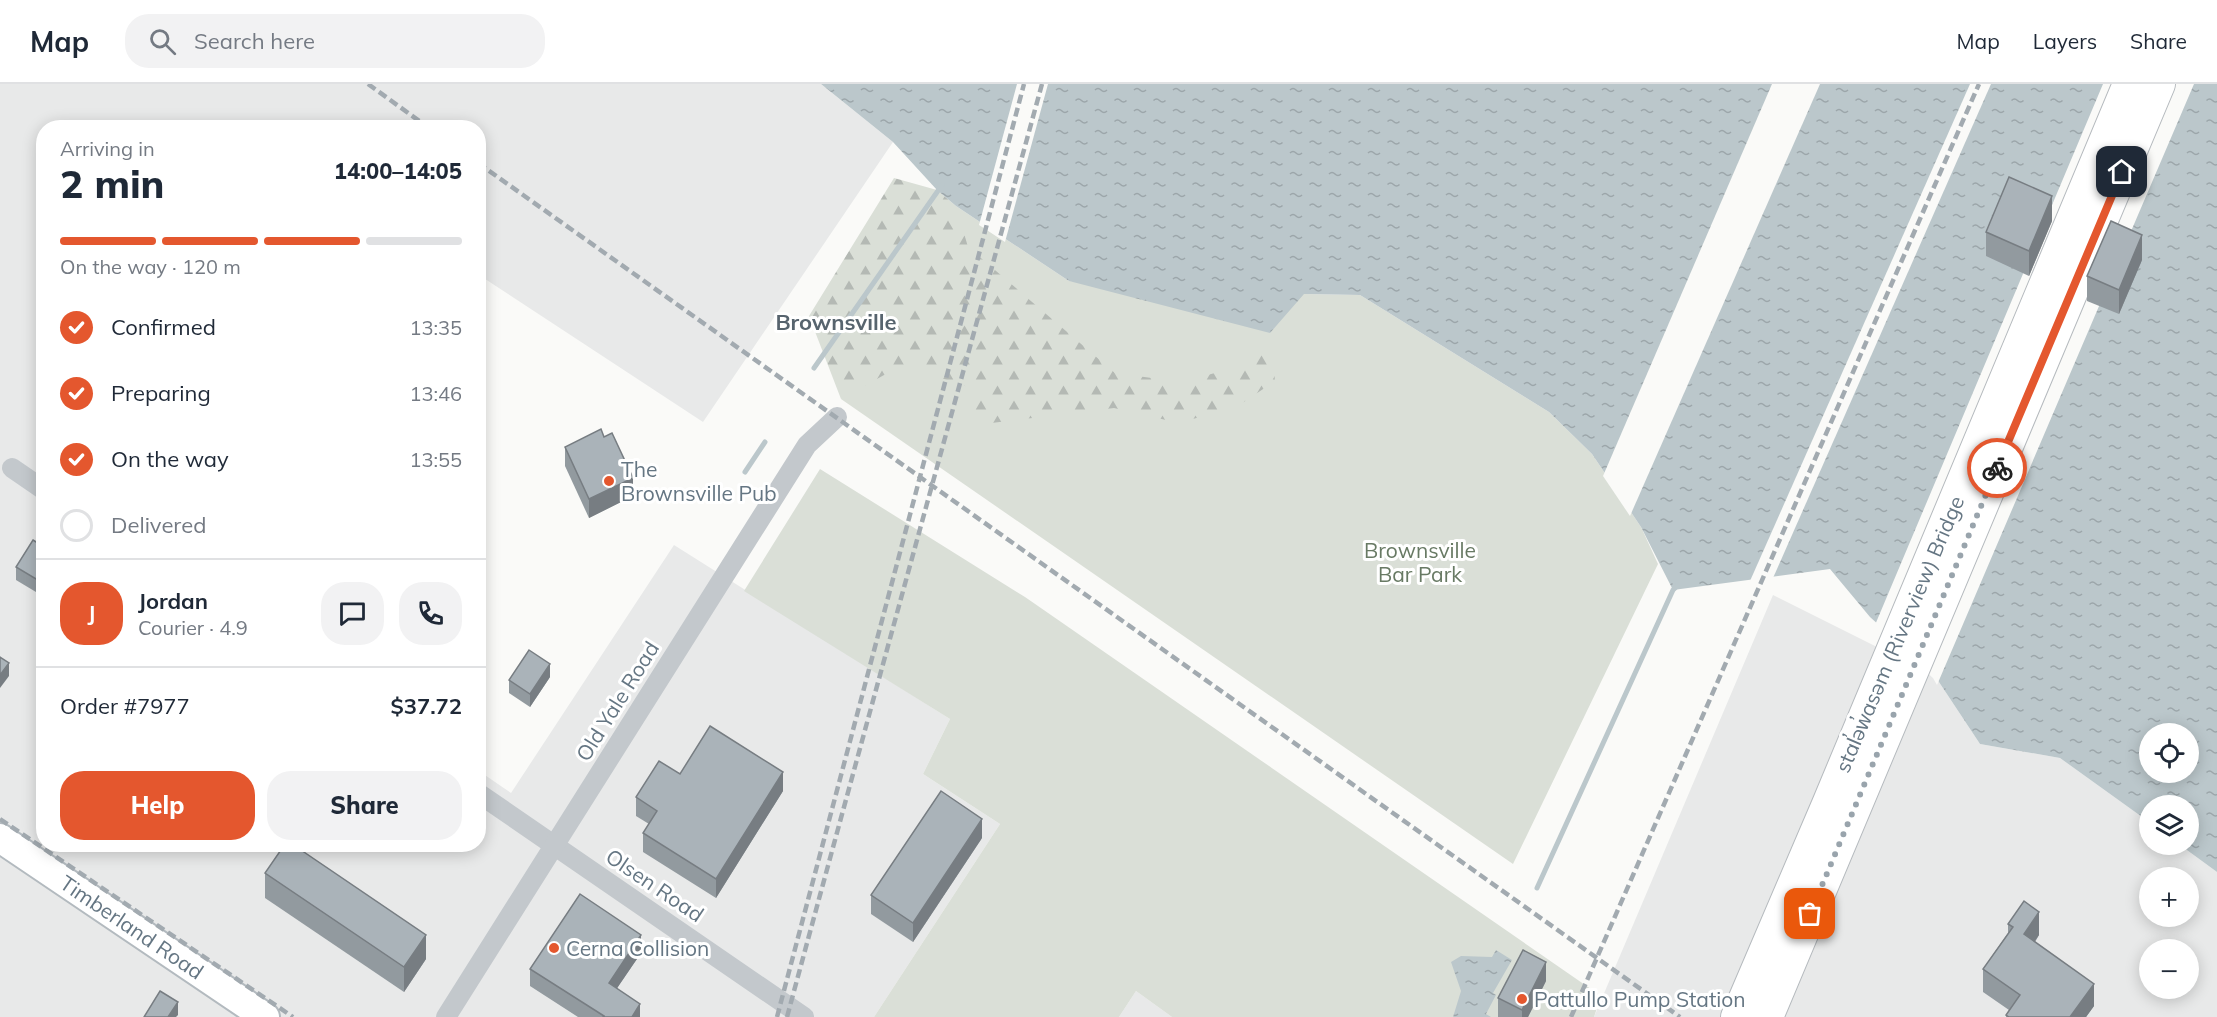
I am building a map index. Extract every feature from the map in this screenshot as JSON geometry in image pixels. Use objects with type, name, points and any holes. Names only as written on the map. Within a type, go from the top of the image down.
[{"type":"main road","name":"stal̕əw̓asəm (Riverview) Bridge","points":[[1737,1017],[2128,84]]},
{"type":"main road","name":"stal̕əw̓asəm (Riverview) Bridge","points":[[1767,1017],[2159,84]]},
{"type":"street","name":"Old Yale Road","points":[[446,1017],[807,446],[837,417]]},
{"type":"street","points":[[12,468],[36,484]]},
{"type":"street","name":"Olsen Road","points":[[486,798],[804,1017]]},
{"type":"street","name":"Timberland Road","points":[[0,838],[265,1017]]},
{"type":"shaded area","points":[[0,84],[821,84],[893,142],[703,422],[486,280],[486,120],[36,120],[36,852],[486,852],[486,776],[511,793],[674,545],[950,719],[923,774],[1000,824],[874,1017],[0,1017]]},
{"type":"shaded area","points":[[1773,595],[1935,676],[1980,744],[2060,758],[2139,815],[2139,855],[2194,855],[2217,872],[2217,1017],[1594,1017]]},
{"type":"shaded area","points":[[1136,991],[1172,1017],[1119,1017]]},
{"type":"green space","points":[[894,178],[937,190],[956,206],[968,247],[1115,373],[1181,382],[1230,369],[1270,333],[1275,381],[1238,406],[1179,423],[1114,408],[975,425],[974,389],[902,365],[841,399],[809,316]]},
{"type":"green space","name":"Brownsville Bar Park","points":[[956,206],[1069,281],[1360,295],[1549,412],[1592,454],[1641,527],[1658,564],[1513,864],[841,399]]},
{"type":"green space","points":[[820,469],[1025,597],[1601,996],[1594,1017],[1172,1017],[1136,991],[1119,1017],[874,1017],[1000,824],[923,774],[950,719],[744,591]]},
{"type":"water","points":[[821,84],[2217,84],[2217,872],[2194,855],[2199,855],[2199,795],[2139,795],[2139,815],[2060,758],[1980,744],[1935,676],[1870,617],[1830,569],[1673,590],[1641,527],[1592,454],[1549,412],[1360,295],[1304,294],[1270,333],[1069,281],[956,206],[937,190],[893,142]]},
{"type":"water","points":[[1496,950],[1512,960],[1493,993],[1496,995],[1486,1014],[1491,1017],[1453,1017],[1461,991],[1451,962],[1461,956],[1492,957]]},
{"type":"pier","points":[[1017,84],[1048,84],[1005,242],[979,225]]},
{"type":"pier","points":[[1772,84],[1820,84],[1630,516],[1603,476]]},
{"type":"pier","points":[[1970,84],[1991,84],[1773,578],[1750,581]]},
{"type":"pier","points":[[2103,84],[2194,84],[1937,685],[1933,678],[1875,625]]},
{"type":"building","points":[[2009,177],[2052,196],[2029,251],[1986,232]]},
{"type":"building","points":[[2111,221],[2142,235],[2119,290],[2087,276]]},
{"type":"building","points":[[601,429],[604,437],[612,433],[633,478],[589,499],[565,447]]},
{"type":"building","points":[[33,540],[36,542],[36,579],[16,567]]},
{"type":"building","points":[[529,650],[550,664],[530,694],[509,680]]},
{"type":"building","points":[[0,657],[9,663],[0,675]]},
{"type":"building","points":[[710,726],[783,772],[716,879],[643,833],[657,811],[636,797],[659,761],[680,774]]},
{"type":"building","points":[[941,791],[982,819],[913,923],[871,895]]},
{"type":"building","points":[[279,852],[304,852],[426,935],[404,967],[265,873]]},
{"type":"building","points":[[580,894],[641,935],[609,983],[640,1004],[632,1017],[603,1017],[530,969]]},
{"type":"building","points":[[2024,901],[2039,912],[2024,934],[2094,984],[2070,1017],[2009,1017],[2006,1015],[2020,995],[1983,969],[2013,927],[2008,924]]},
{"type":"building","points":[[1523,950],[1546,962],[1522,1010],[1498,998]]},
{"type":"building","points":[[160,991],[178,1002],[168,1017],[144,1017]]},
{"type":"waterway","points":[[814,368],[942,185]]},
{"type":"waterway","points":[[745,472],[765,442]]},
{"type":"waterway","points":[[1537,888],[1673,590],[1677,586]]},
{"type":"railway","points":[[368,84],[418,120]]},
{"type":"railway","points":[[777,1017],[1024,84]]},
{"type":"railway","points":[[787,1017],[1042,84]]},
{"type":"railway","points":[[1571,1017],[1979,84]]},
{"type":"railway","points":[[486,169],[1680,1017]]},
{"type":"railway","points":[[0,819],[36,843]]},
{"type":"railway","points":[[49,852],[293,1017]]},
{"type":"way so far","points":[[1810,914],[1997,468]]},
{"type":"place","name":"The Brownsville Pub","points":[[609,481]]},
{"type":"place","name":"Cerna Collision","points":[[554,948]]},
{"type":"place","name":"Pattullo Pump Station","points":[[1522,999]]},
{"type":"district","name":"Brownsville","points":[[836,322]]},
{"type":"route","points":[[1997,468],[2122,172]]}]
